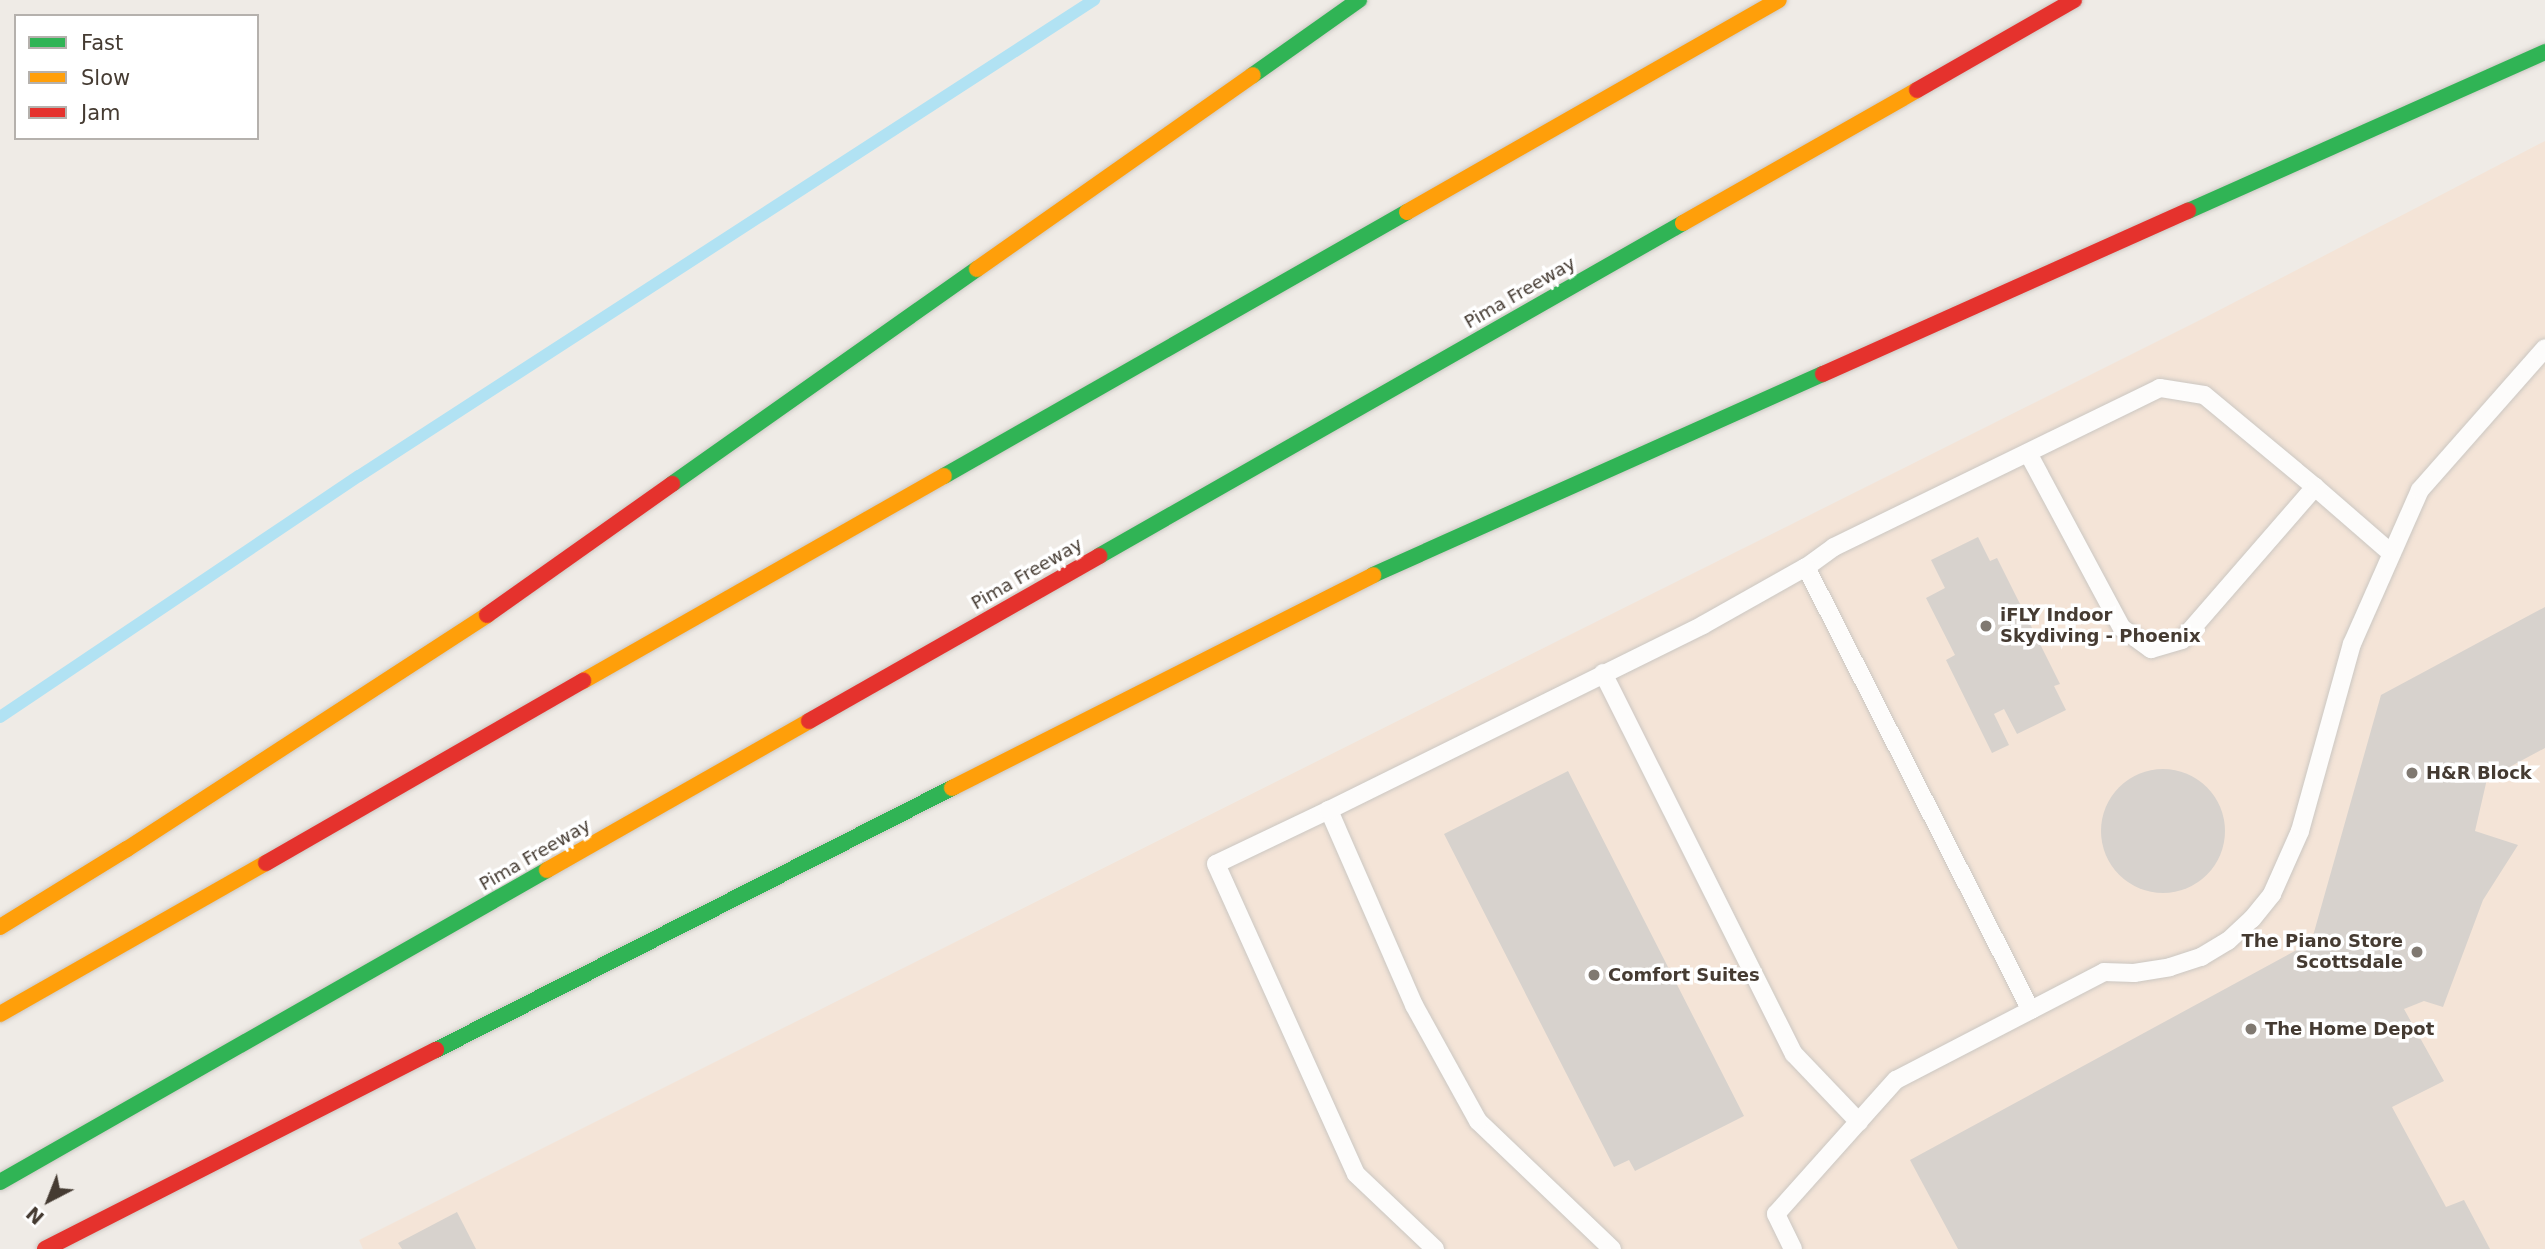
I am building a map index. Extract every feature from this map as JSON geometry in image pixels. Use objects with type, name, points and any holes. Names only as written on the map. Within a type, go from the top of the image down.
[{"type":"highway","points":[[0,927],[139,842],[472,625],[1359,0]]},
{"type":"highway","points":[[0,1014],[1779,0]]},
{"type":"highway","name":"Pima Freeway","points":[[0,1182],[2074,0]]},
{"type":"highway","points":[[45,1249],[1363,579],[2545,52]]},
{"type":"lane","points":[[1785,1245],[1776,1214],[1896,1080],[2104,972],[2146,971],[2201,957],[2228,942],[2272,894],[2300,831],[2352,644],[2420,489],[2545,348]]},
{"type":"lane","points":[[1435,1249],[1356,1174],[1216,864],[1703,625],[1806,567],[1835,547],[2160,388],[2204,395],[2391,553]]},
{"type":"lane","points":[[2028,453],[2122,628],[2151,649],[2182,639],[2315,487]]},
{"type":"lane","points":[[1806,567],[2031,1010]]},
{"type":"lane","points":[[1602,673],[1794,1054],[1859,1122]]},
{"type":"lane","points":[[1329,810],[1414,1005],[1478,1121],[1612,1249]]},
{"type":"shaded area","points":[[2545,141],[2545,1249],[363,1249],[359,1240],[2206,317]]},
{"type":"building","name":"iFLY Indoor Skydiving - Phoenix","points":[[1978,537],[1990,561],[1997,558],[2060,684],[2054,686],[2066,710],[2017,734],[2004,709],[1994,714],[2009,745],[1992,753],[1946,660],[1955,655],[1926,598],[1945,588],[1931,560]]},
{"type":"building","name":"The Home Depot","points":[[2545,607],[2545,748],[2487,779],[2475,831],[2518,845],[2483,900],[2443,1007],[2424,1001],[2404,1009],[2444,1081],[2392,1107],[2446,1207],[2464,1200],[2490,1249],[1958,1249],[1910,1160],[2306,945],[2309,950],[2381,695]]},
{"type":"building","points":[[2163,769],[2187,774],[2207,787],[2220,807],[2225,831],[2220,855],[2207,875],[2187,888],[2163,893],[2139,888],[2119,875],[2106,855],[2101,831],[2106,807],[2119,787],[2139,774]]},
{"type":"building","name":"Comfort Suites","points":[[1568,771],[1744,1116],[1635,1171],[1629,1160],[1614,1167],[1444,834]]},
{"type":"building","points":[[457,1212],[476,1249],[402,1249],[398,1243]]},
{"type":"waterway","points":[[0,717],[359,476],[1094,0]]},
{"type":"traffic: fast","points":[[1253,75],[1359,0]]},
{"type":"traffic: fast","points":[[2188,211],[2545,52]]},
{"type":"traffic: fast","points":[[944,476],[1407,212]]},
{"type":"traffic: fast","points":[[1099,556],[1683,223]]},
{"type":"traffic: fast","points":[[672,484],[977,269]]},
{"type":"traffic: fast","points":[[1373,575],[1823,374]]},
{"type":"traffic: fast","points":[[436,1050],[952,788]]},
{"type":"traffic: fast","points":[[0,1182],[547,870]]},
{"type":"traffic: slow","points":[[1407,212],[1779,0]]},
{"type":"traffic: slow","points":[[977,269],[1253,75]]},
{"type":"traffic: slow","points":[[1683,223],[1917,90]]},
{"type":"traffic: slow","points":[[583,681],[944,476]]},
{"type":"traffic: slow","points":[[952,788],[1373,575]]},
{"type":"traffic: slow","points":[[0,927],[127,849],[487,615]]},
{"type":"traffic: slow","points":[[547,870],[809,721]]},
{"type":"traffic: slow","points":[[0,1014],[266,863]]},
{"type":"traffic: jam","points":[[1917,90],[2074,0]]},
{"type":"traffic: jam","points":[[1823,374],[2188,211]]},
{"type":"traffic: jam","points":[[487,615],[672,484]]},
{"type":"traffic: jam","points":[[809,721],[1099,556]]},
{"type":"traffic: jam","points":[[266,863],[583,681]]},
{"type":"traffic: jam","points":[[45,1249],[436,1050]]},
{"type":"place","name":"iFLY Indoor Skydiving - Phoenix","points":[[1986,626]]},
{"type":"place","name":"H&R Block","points":[[2412,773]]},
{"type":"place","name":"The Piano Store Scottsdale","points":[[2417,952]]},
{"type":"place","name":"Comfort Suites","points":[[1594,975]]},
{"type":"place","name":"The Home Depot","points":[[2251,1029]]}]
